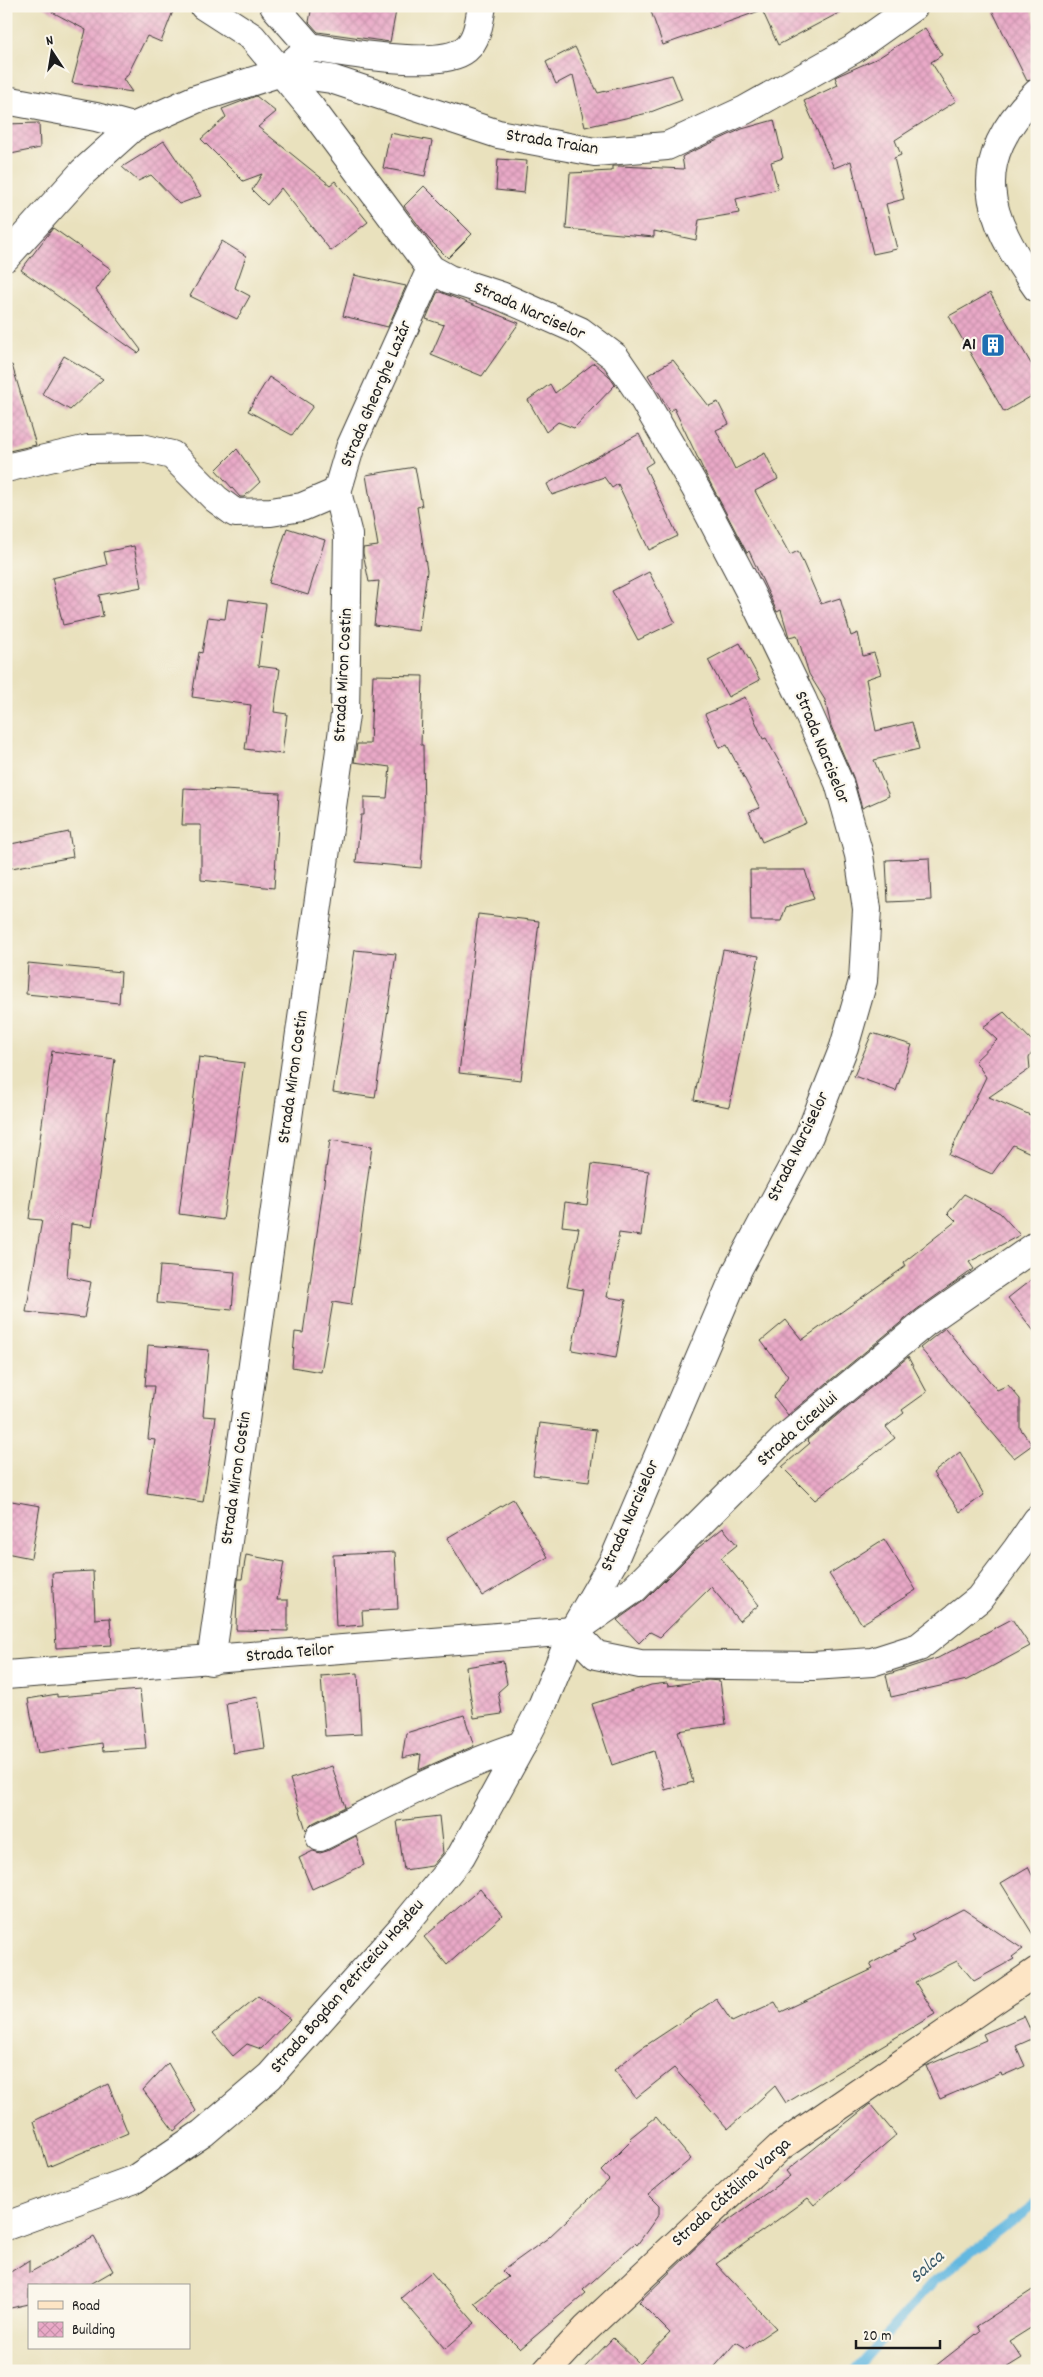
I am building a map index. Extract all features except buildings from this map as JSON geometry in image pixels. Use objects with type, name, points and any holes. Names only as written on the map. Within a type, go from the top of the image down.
[{"type":"main road","name":"Strada Cătălina Varga","points":[[547,2371],[586,2329],[781,2146],[1037,1971]]},
{"type":"street","name":"Strada Narciselor","points":[[204,6],[252,37],[282,72],[431,269],[449,279],[501,296],[580,331],[615,357],[641,395],[696,489],[752,594],[802,699],[839,783],[859,855],[867,909],[863,981],[844,1046],[809,1136],[738,1269],[613,1562],[573,1631]]},
{"type":"street","points":[[274,6],[310,47],[389,59],[438,59],[465,50],[476,34],[482,6]]},
{"type":"street","name":"Strada Traian","points":[[282,72],[331,80],[508,136],[595,152],[666,146],[745,110],[852,50],[914,6]]},
{"type":"street","points":[[6,257],[84,172],[133,127],[196,99],[282,72],[310,47]]},
{"type":"street","points":[[1037,94],[1020,110],[1005,130],[994,153],[989,180],[994,206],[1005,235],[1037,288]]},
{"type":"street","points":[[6,100],[96,117],[133,127]]},
{"type":"street","name":"Strada Gheorghe Lazăr","points":[[337,492],[350,448],[431,269]]},
{"type":"street","points":[[6,468],[88,449],[142,448],[172,455],[216,499],[235,513],[271,512],[302,507],[337,492]]},
{"type":"street","name":"Strada Miron Costin","points":[[211,1661],[346,715],[348,536],[337,492]]},
{"type":"street","name":"Strada Ciceului","points":[[573,1631],[634,1589],[786,1437],[926,1322],[1037,1245]]},
{"type":"street","points":[[573,1631],[596,1655],[640,1664],[804,1666],[872,1662],[919,1647],[979,1599],[1037,1520]]},
{"type":"street","name":"Strada Teilor","points":[[6,1675],[211,1661],[573,1631]]},
{"type":"street","name":"Strada Bogdan Petriceicu Hașdeu","points":[[6,2226],[135,2179],[203,2133],[270,2076],[395,1937],[460,1856],[542,1706],[573,1631]]},
{"type":"street","points":[[320,1837],[436,1778],[477,1760],[522,1745]]},
{"type":"waterway","name":"Salca","points":[[854,2371],[935,2280],[1037,2202]]},
{"type":"place","name":"A1","points":[[993,345]]}]
